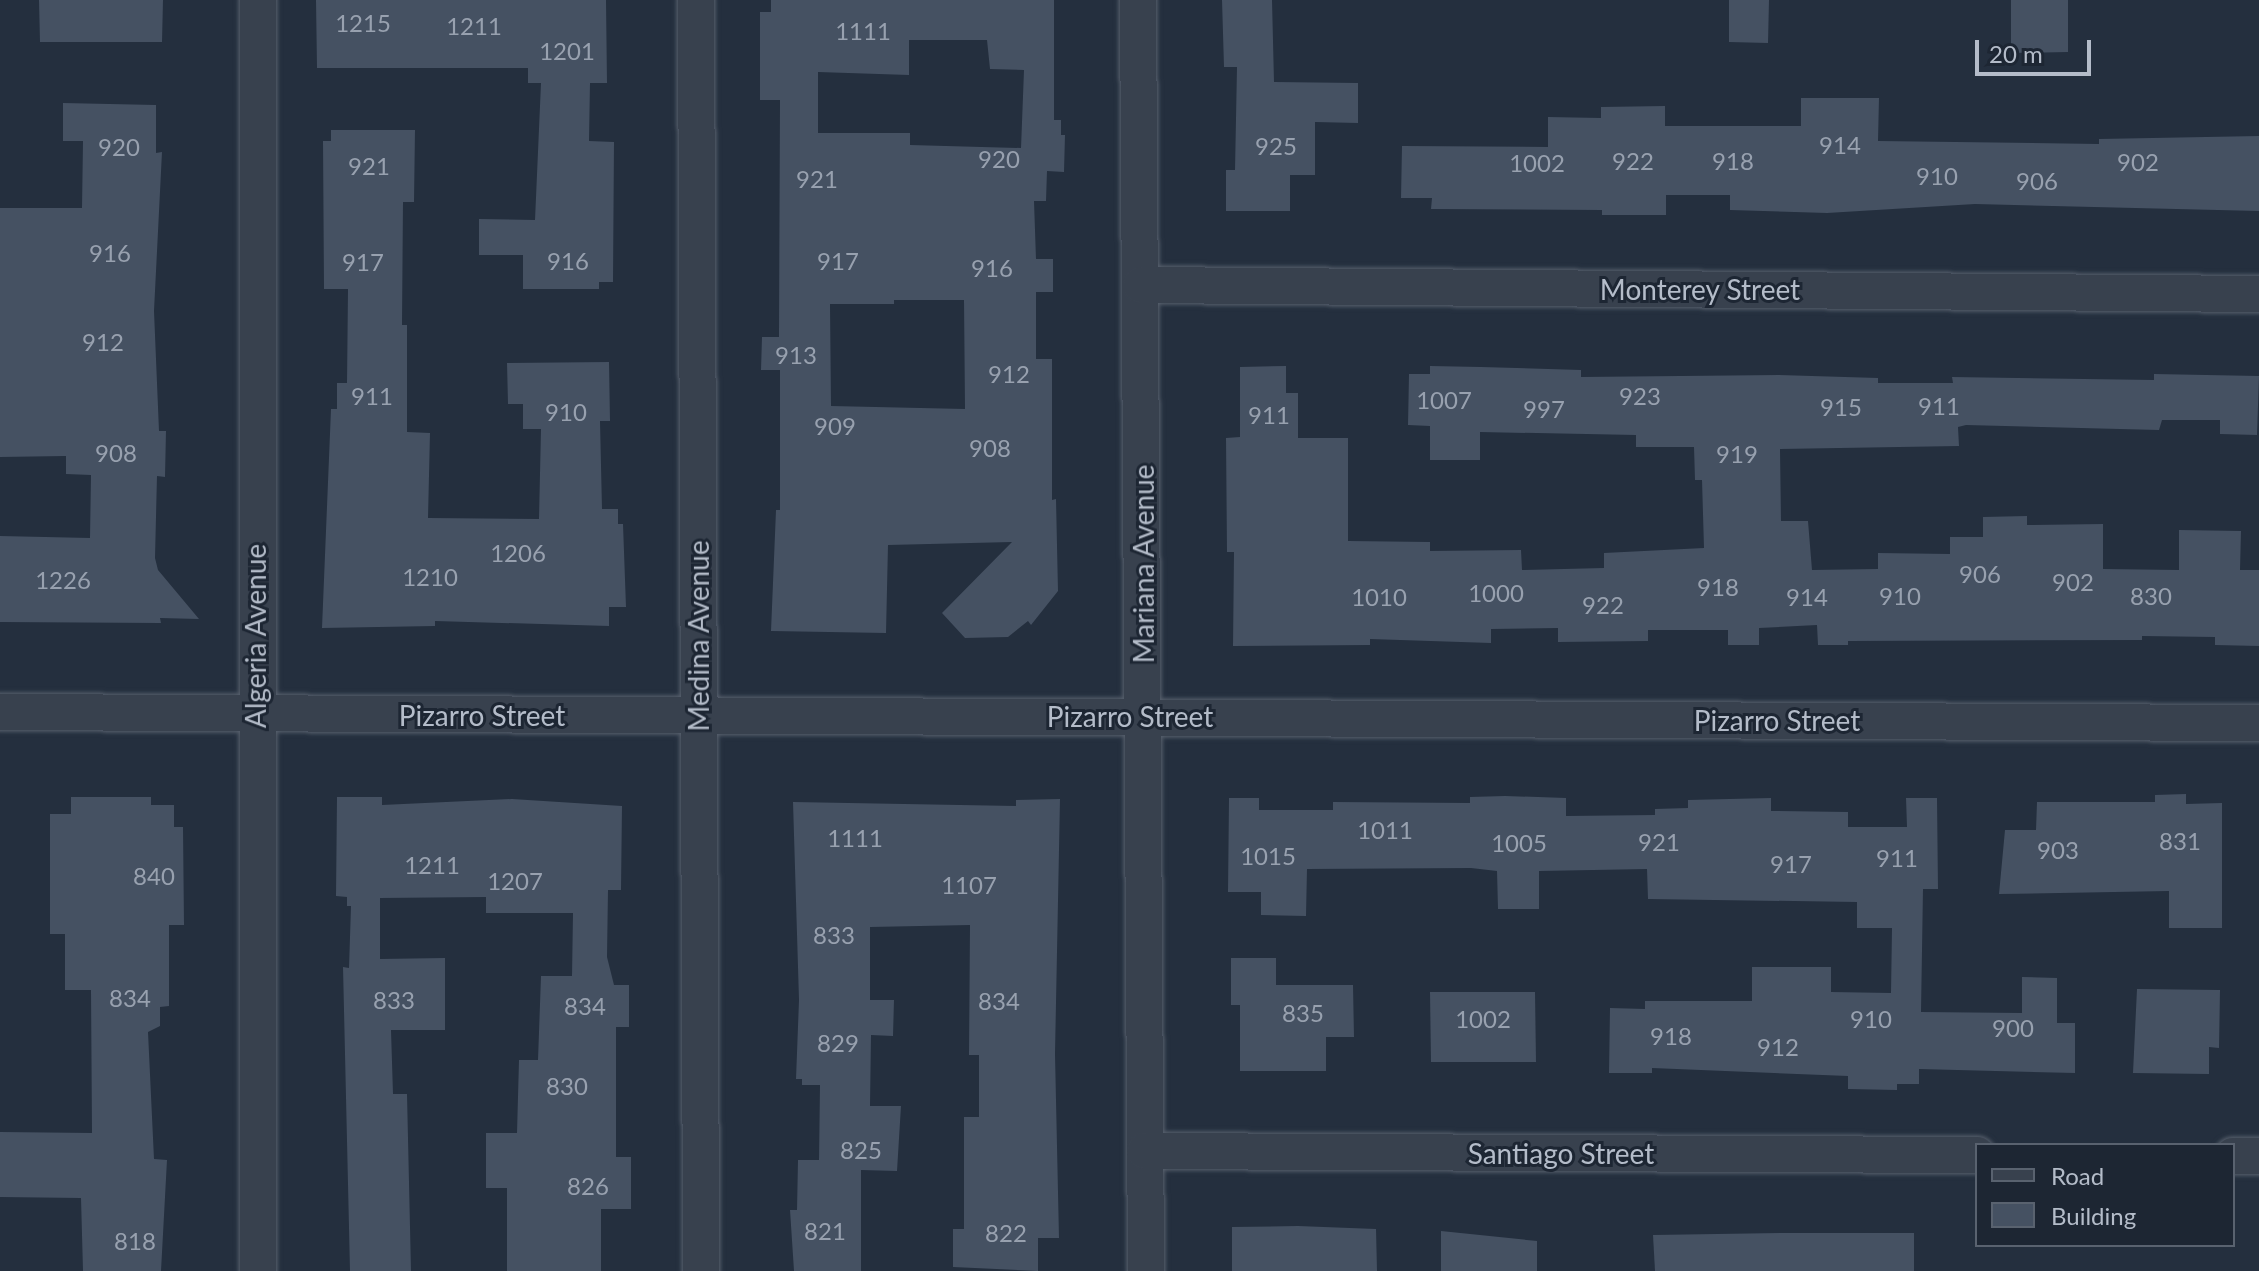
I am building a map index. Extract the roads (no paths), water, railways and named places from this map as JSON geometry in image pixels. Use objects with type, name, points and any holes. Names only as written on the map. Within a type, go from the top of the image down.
[{"type":"street","name":"Algeria Avenue","points":[[258,0],[254,713],[258,1271]]},
{"type":"street","name":"Medina Avenue","points":[[696,0],[701,1271]]},
{"type":"street","name":"Mariana Avenue","points":[[1138,0],[1145,716],[1146,1271]]},
{"type":"street","name":"Monterey Street","points":[[1141,285],[2259,294]]},
{"type":"street","name":"Pizarro Street","points":[[0,712],[2259,723]]},
{"type":"street","name":"Santiago Street","points":[[1145,1151],[1975,1155]]},
{"type":"street","points":[[2235,1156],[2259,1156]]}]
